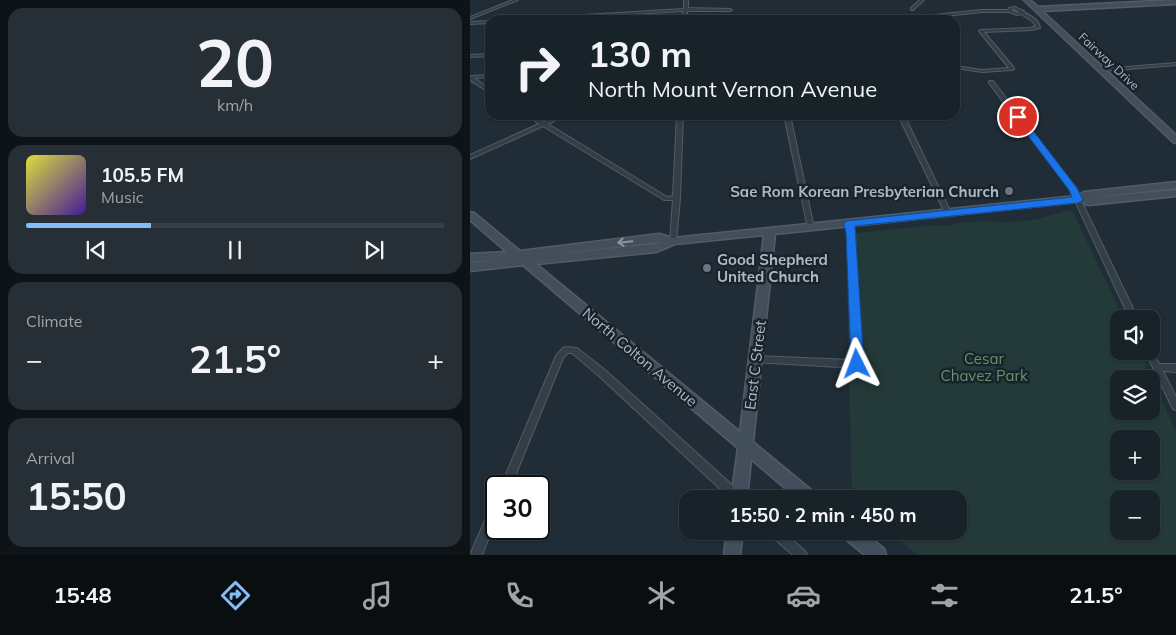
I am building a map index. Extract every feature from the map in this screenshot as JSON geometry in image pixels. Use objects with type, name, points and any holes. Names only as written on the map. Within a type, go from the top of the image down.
[{"type":"street","points":[[470,18],[516,0]]},
{"type":"street","points":[[685,15],[686,0]]},
{"type":"street","points":[[912,9],[922,0]]},
{"type":"street","name":"Fairway Drive","points":[[1027,0],[1176,140]]},
{"type":"street","points":[[943,15],[981,11],[1010,12],[1012,8],[1031,13],[1036,9],[1176,2]]},
{"type":"street","points":[[601,15],[685,10],[730,10]]},
{"type":"street","points":[[960,68],[982,71],[1012,69],[980,31],[1031,29],[1038,26],[1030,17],[1020,11]]},
{"type":"street","points":[[470,23],[485,22]]},
{"type":"street","points":[[470,56],[485,55]]},
{"type":"street","points":[[1102,70],[1176,64]]},
{"type":"street","points":[[470,78],[485,76]]},
{"type":"street","points":[[470,78],[485,87]]},
{"type":"street","points":[[991,82],[1074,190],[1130,310]]},
{"type":"street","points":[[537,120],[666,199],[677,198]]},
{"type":"street","points":[[470,157],[552,120]]},
{"type":"street","points":[[674,241],[680,120]]},
{"type":"street","points":[[788,120],[811,228]]},
{"type":"street","points":[[903,120],[948,213]]},
{"type":"street","points":[[1078,200],[1084,195],[1176,185]]},
{"type":"street","points":[[470,258],[520,258],[656,248],[674,241],[1078,200],[1089,202],[1176,193]]},
{"type":"street","name":"North Colton Avenue","points":[[470,215],[799,490]]},
{"type":"street","points":[[756,360],[857,364],[852,233],[850,224]]},
{"type":"street","name":"East C Street","points":[[740,490],[770,232]]},
{"type":"street","points":[[470,267],[520,258]]},
{"type":"street","points":[[511,475],[560,356],[566,350],[574,350],[602,373],[729,490]]},
{"type":"street","points":[[1154,360],[1176,406]]},
{"type":"street","points":[[1157,367],[1176,368]]},
{"type":"street","points":[[476,555],[485,534]]},
{"type":"street","points":[[732,555],[734,540]]},
{"type":"street","points":[[784,540],[800,555]]},
{"type":"street","points":[[860,540],[878,555]]},
{"type":"green space","name":"Cesar Chavez Park","points":[[1072,210],[1120,310],[1110,310],[1110,360],[1143,360],[1148,370],[1110,370],[1110,420],[1160,420],[1160,396],[1176,431],[1176,555],[918,555],[899,540],[967,540],[967,490],[852,490],[846,234],[935,225],[947,226],[965,222],[1011,222],[1038,219]]},
{"type":"place","name":"Sae Rom Korean Presbyterian Church","points":[[1009,191]]},
{"type":"place","name":"Good Shepherd United Church","points":[[707,268]]},
{"type":"route","points":[[857,364],[852,233],[850,224],[1078,200],[1074,190],[1018,117]]}]
